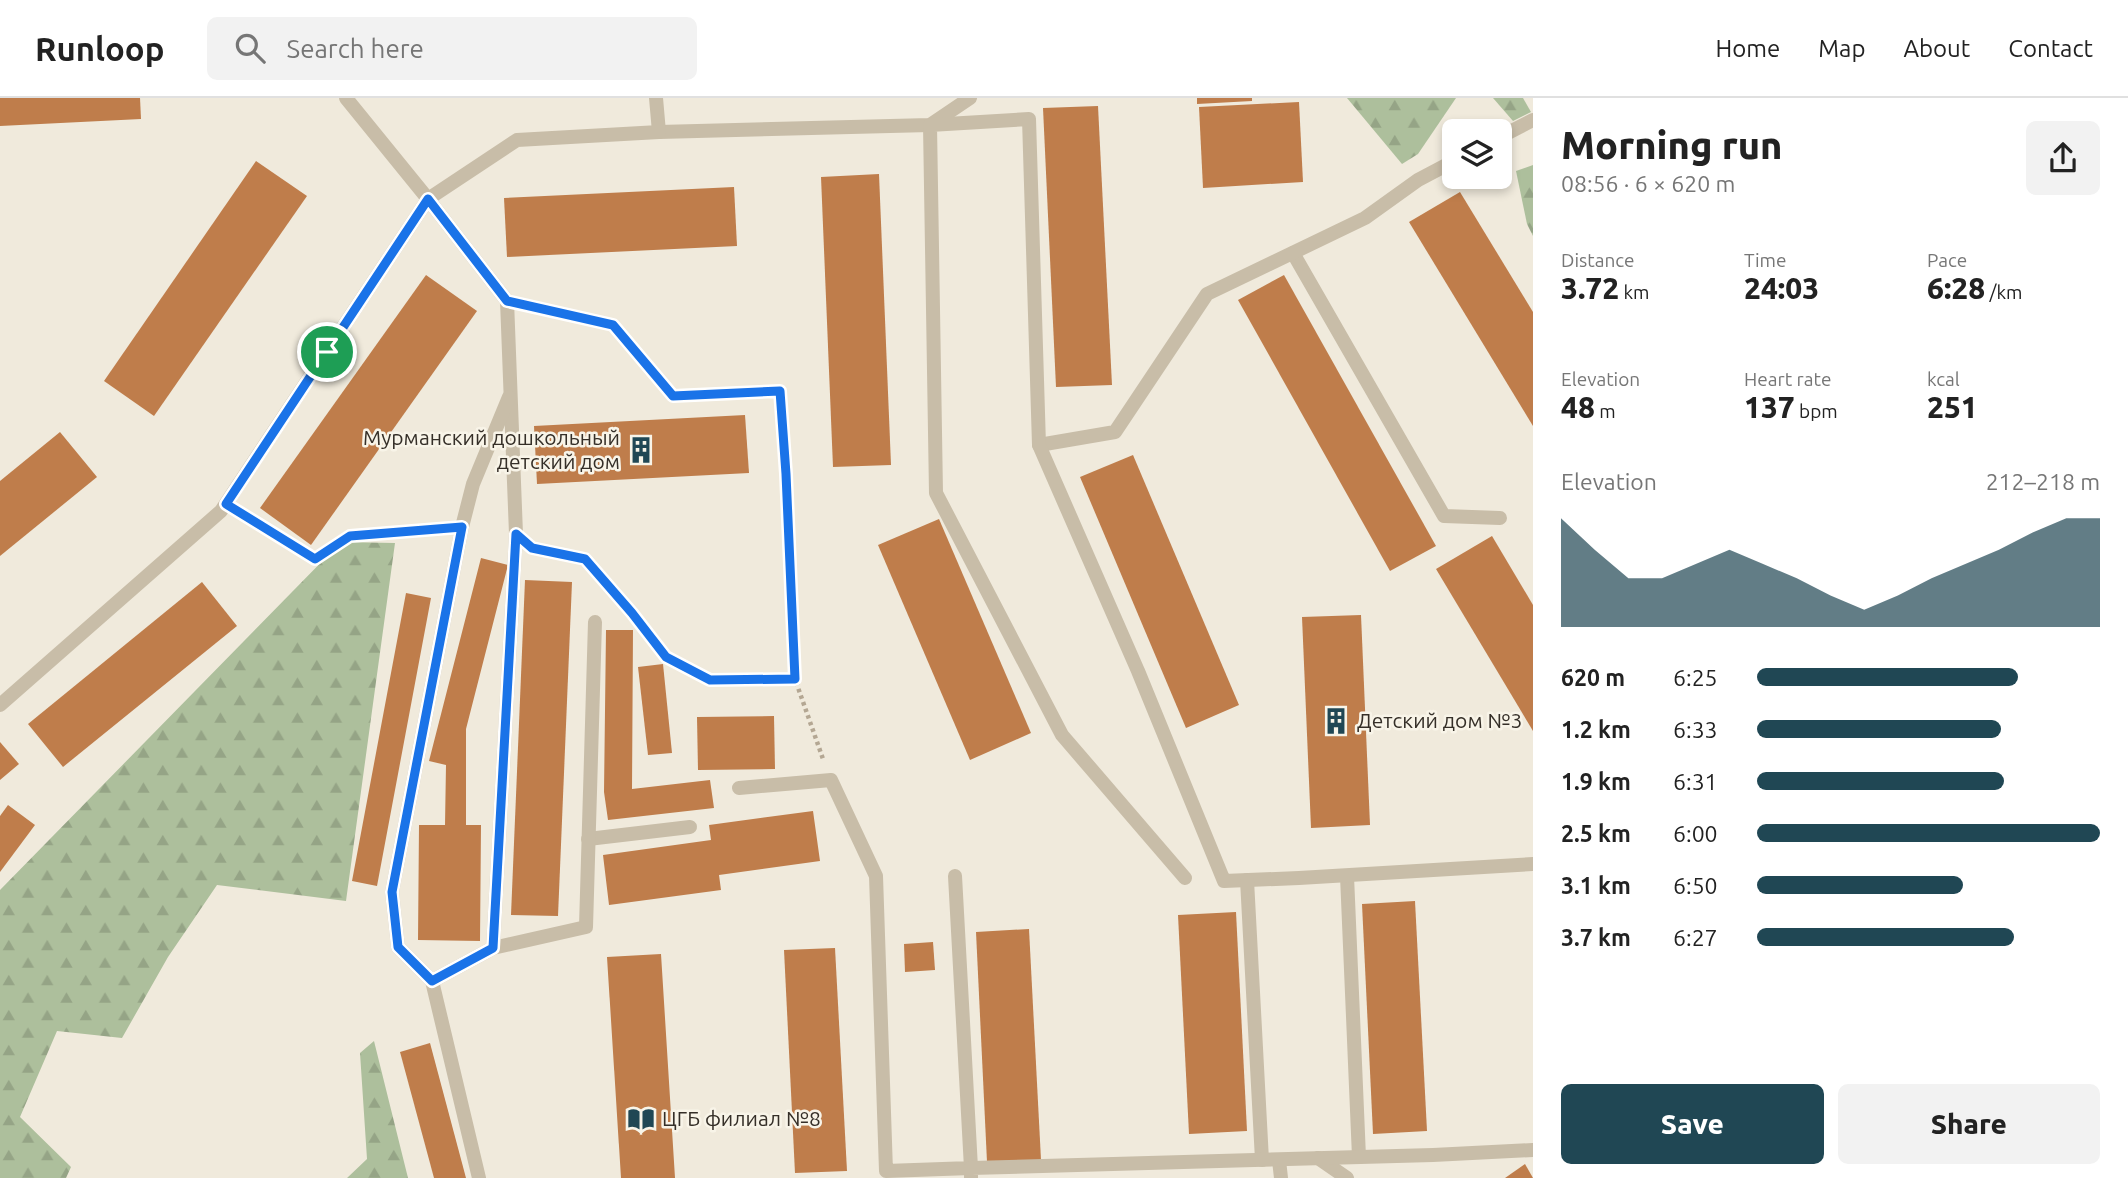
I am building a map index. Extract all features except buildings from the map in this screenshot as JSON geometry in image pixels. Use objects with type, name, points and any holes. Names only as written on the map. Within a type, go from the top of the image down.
[{"type":"lane","points":[[346,98],[507,301],[516,534],[493,948]]},
{"type":"lane","points":[[656,98],[659,132]]},
{"type":"lane","points":[[930,125],[970,98]]},
{"type":"lane","points":[[0,705],[222,511],[428,199],[517,140],[659,132],[930,125],[1029,119],[1040,445],[1138,671],[1224,881],[1533,864]]},
{"type":"lane","points":[[1512,131],[1533,120]]},
{"type":"lane","points":[[930,125],[936,493],[1062,735],[1185,878]]},
{"type":"lane","points":[[1040,445],[1115,432],[1207,294],[1365,218],[1418,180],[1442,167]]},
{"type":"lane","points":[[1293,253],[1444,516],[1500,518]]},
{"type":"lane","points":[[479,1178],[432,981],[398,947],[392,892],[462,527],[473,484],[511,393]]},
{"type":"lane","points":[[432,981],[493,948],[586,927],[595,622]]},
{"type":"lane","points":[[739,788],[831,780],[876,876],[886,1171],[971,1173],[1533,1150]]},
{"type":"lane","points":[[588,839],[690,827]]},
{"type":"lane","points":[[955,876],[971,1173]]},
{"type":"lane","points":[[1347,876],[1359,1157]]},
{"type":"lane","points":[[1247,880],[1262,1160]]},
{"type":"lane","points":[[1318,1158],[1348,1178]]},
{"type":"lane","points":[[1279,1160],[1280,1178]]},
{"type":"path","points":[[507,301],[613,325],[673,396],[780,391],[795,679],[831,780]]},
{"type":"path","points":[[226,504],[315,559],[350,536],[462,527]]},
{"type":"path","points":[[516,534],[532,548],[585,559],[666,657],[710,680],[795,679]]},
{"type":"green space","points":[[1347,98],[1456,98],[1418,154],[1402,164]]},
{"type":"green space","points":[[1493,98],[1523,98],[1531,112],[1513,121]]},
{"type":"green space","points":[[1533,165],[1533,236],[1527,224],[1516,171]]},
{"type":"green space","points":[[341,542],[395,543],[346,901],[217,885],[168,957],[122,1038],[57,1031],[20,1117],[71,1167],[66,1178],[0,1178],[0,890]]},
{"type":"green space","points":[[374,1041],[408,1178],[347,1178],[367,1159],[360,1053]]},
{"type":"place","name":"Мурманский дошкольный детский дом","points":[[641,450]]},
{"type":"place","name":"Детский дом №3","points":[[1336,721]]},
{"type":"place","name":"ЦГБ филиал №8","points":[[641,1119]]},
{"type":"route","points":[[428,199],[507,301],[613,325],[673,396],[780,391],[795,679],[710,680],[666,657],[585,559],[532,548],[516,534],[493,948],[432,981],[398,947],[392,892],[462,527],[350,536],[315,559],[226,504],[327,352],[428,199]]}]
